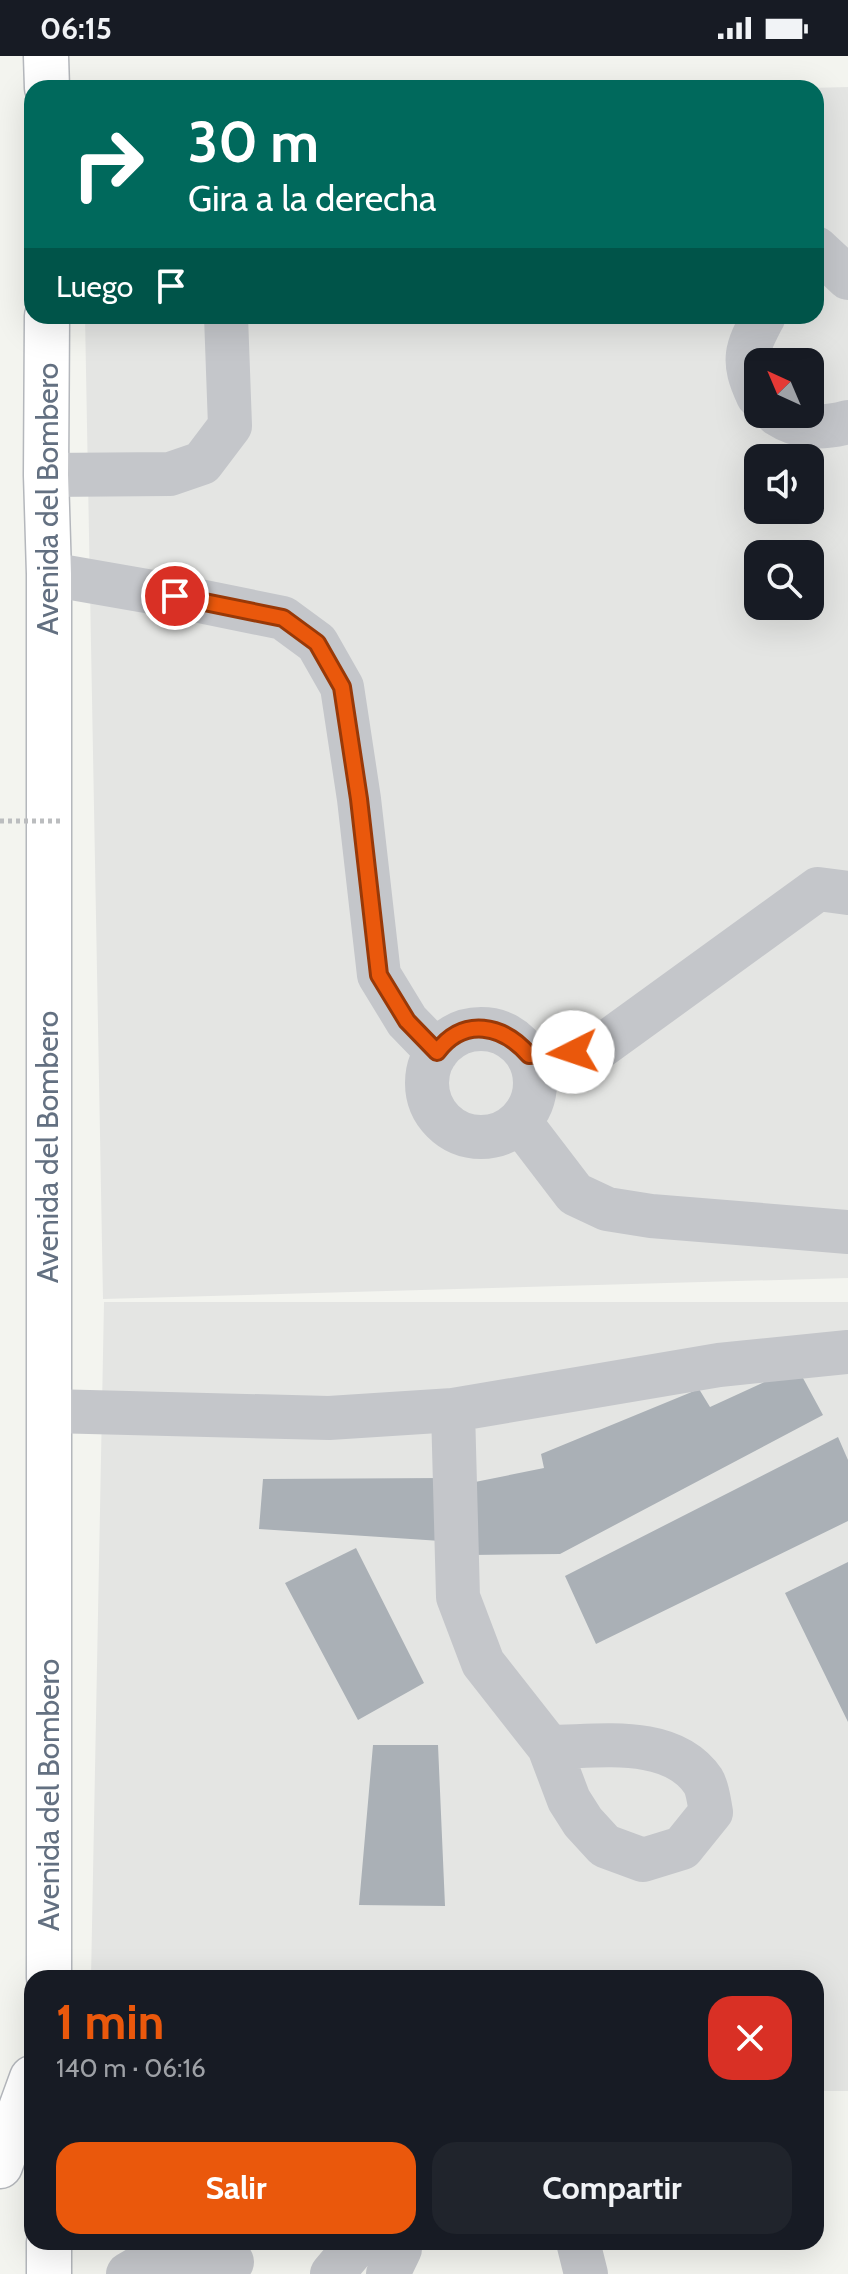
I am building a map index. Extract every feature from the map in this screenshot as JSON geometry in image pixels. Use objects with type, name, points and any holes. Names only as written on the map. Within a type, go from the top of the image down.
[{"type":"main road","points":[[46,56],[47,80]]},
{"type":"main road","name":"Avenida del Bombero","points":[[47,324],[49,1970]]},
{"type":"main road","points":[[0,2166],[24,2100]]},
{"type":"main road","points":[[49,2250],[49,2274]]},
{"type":"street","points":[[46,475],[170,474],[202,463],[230,426],[226,324]]},
{"type":"street","points":[[747,348],[760,324]]},
{"type":"street","points":[[824,428],[848,422]]},
{"type":"street","points":[[49,574],[283,618],[317,643],[342,687],[359,799],[379,975],[407,1021],[437,1052]]},
{"type":"street","points":[[529,1055],[596,1050],[818,889],[848,893]]},
{"type":"street","points":[[479,1029],[498,1031],[516,1040],[529,1055],[536,1078],[533,1102],[520,1122],[499,1135],[475,1138],[453,1130],[438,1117],[429,1099],[427,1080],[431,1060],[443,1044],[459,1033],[479,1029]]},
{"type":"street","points":[[520,1122],[575,1194],[607,1209],[651,1216],[848,1232]]},
{"type":"street","points":[[50,1411],[329,1418],[453,1410],[719,1365],[848,1352]]},
{"type":"street","points":[[453,1410],[458,1597],[483,1663],[549,1747]]},
{"type":"street","points":[[332,2274],[352,2250]]},
{"type":"street","points":[[388,2274],[400,2250]]},
{"type":"street","points":[[580,2250],[586,2274]]},
{"type":"street","points":[[128,2274],[147,2263],[227,2259]]},
{"type":"path","points":[[0,821],[64,821]]},
{"type":"shaded area","points":[[848,87],[848,1278],[103,1299],[85,324],[824,324],[824,88]]},
{"type":"shaded area","points":[[104,1302],[848,1302],[848,2091],[824,2091],[824,1970],[91,1970]]},
{"type":"building","points":[[797,1367],[823,1415],[560,1554],[471,1555],[465,1484],[544,1468],[541,1454],[699,1389],[710,1407]]},
{"type":"building","points":[[838,1437],[848,1460],[848,1521],[596,1644],[565,1576]]},
{"type":"building","points":[[444,1478],[441,1541],[259,1529],[263,1479]]},
{"type":"building","points":[[356,1548],[424,1683],[358,1720],[285,1583]]},
{"type":"building","points":[[848,1562],[848,1722],[785,1593]]},
{"type":"building","points":[[373,1745],[438,1745],[445,1906],[359,1905]]},
{"type":"route","points":[[175,596],[283,618],[317,643],[342,687],[359,799],[379,975],[407,1021],[437,1052],[459,1033],[479,1029],[498,1031],[516,1040],[529,1055],[573,1052]]}]
